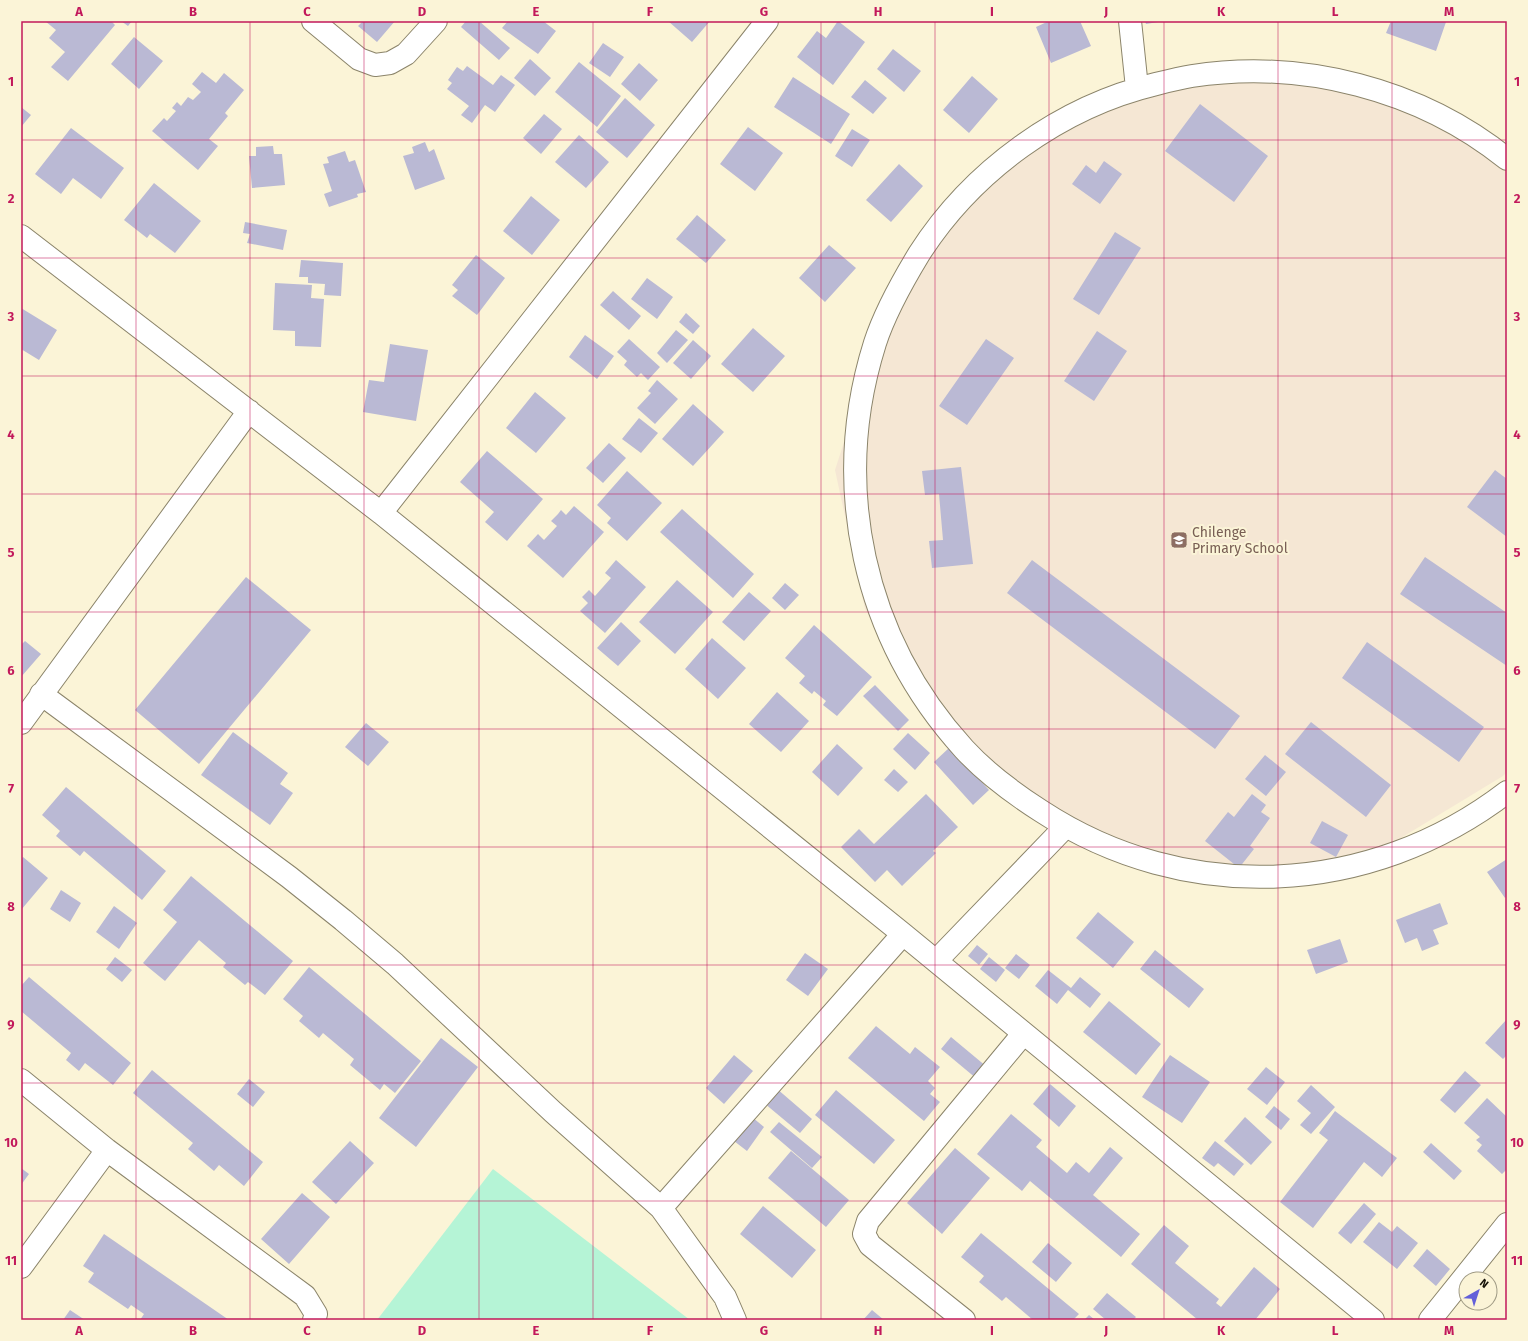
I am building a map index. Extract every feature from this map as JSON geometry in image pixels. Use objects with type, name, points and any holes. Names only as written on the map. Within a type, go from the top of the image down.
[{"type":"street","points":[[313,21],[359,59],[375,65],[390,63],[406,54],[436,21]]},
{"type":"street","points":[[381,513],[767,21]]},
{"type":"street","points":[[1130,21],[1137,88]]},
{"type":"street","points":[[1507,159],[1449,120],[1407,100],[1354,83],[1300,73],[1245,71],[1191,76],[1137,88],[1079,111],[1025,143],[976,183],[935,230],[901,283],[876,340],[860,401],[854,464],[858,526],[871,588],[894,646],[925,701],[965,750],[1012,792],[1065,827],[1114,850],[1167,866],[1221,876],[1276,877],[1331,871],[1383,858],[1435,838],[1482,811],[1507,792]]},
{"type":"street","points":[[21,236],[381,513],[903,934],[1373,1320]]},
{"type":"street","points":[[21,723],[248,411]]},
{"type":"street","points":[[41,694],[289,877],[343,920],[400,970],[553,1112],[661,1208],[725,1297],[735,1320]]},
{"type":"street","points":[[936,961],[1065,827]]},
{"type":"street","points":[[661,1208],[903,934]]},
{"type":"street","points":[[964,1320],[870,1245],[864,1234],[868,1221],[1023,1034]]},
{"type":"street","points":[[21,1080],[108,1150],[305,1296],[316,1314],[314,1320]]},
{"type":"street","points":[[21,1267],[108,1150]]},
{"type":"street","points":[[1430,1320],[1507,1224]]},
{"type":"shaded area","name":"Chilenge Primary School","points":[[1244,63],[1331,72],[1507,158],[1507,772],[1503,776],[1381,850],[1220,880],[1075,832],[942,730],[865,609],[835,470],[886,312],[947,211],[1032,127],[1133,77]]},
{"type":"green space","points":[[493,1169],[690,1320],[377,1320]]},
{"type":"building","points":[[45,21],[111,21],[115,25],[68,81],[51,67],[65,52],[49,38],[56,30]]},
{"type":"building","points":[[121,21],[132,21],[128,26]]},
{"type":"building","points":[[363,21],[395,21],[377,42],[358,26]]},
{"type":"building","points":[[466,21],[479,21],[510,48],[499,60],[461,27]]},
{"type":"building","points":[[508,21],[543,21],[556,31],[538,54],[502,28]]},
{"type":"building","points":[[668,21],[710,21],[692,42]]},
{"type":"building","points":[[838,21],[865,42],[833,85],[797,57],[817,31],[826,38]]},
{"type":"building","points":[[1049,21],[1080,21],[1091,46],[1051,63],[1036,27]]},
{"type":"building","points":[[1145,21],[1158,21],[1158,22],[1146,24]]},
{"type":"building","points":[[1391,21],[1446,22],[1436,51],[1386,33]]},
{"type":"building","points":[[134,37],[163,61],[139,89],[111,64]]},
{"type":"building","points":[[603,43],[624,57],[610,77],[589,63]]},
{"type":"building","points":[[893,49],[921,71],[904,92],[877,69]]},
{"type":"building","points":[[530,59],[551,78],[535,96],[514,78]]},
{"type":"building","points":[[579,62],[621,96],[597,127],[555,92]]},
{"type":"building","points":[[639,63],[658,80],[640,101],[621,84]]},
{"type":"building","points":[[467,66],[493,85],[501,75],[515,85],[495,112],[485,105],[472,123],[461,115],[469,106],[447,89],[452,83],[448,80],[457,67],[463,71]]},
{"type":"building","points":[[202,72],[216,83],[224,73],[244,90],[225,113],[228,116],[209,139],[218,146],[198,170],[152,131],[164,118],[167,121],[176,111],[172,108],[177,102],[181,106],[188,97],[193,100],[201,92],[192,84]]},
{"type":"building","points":[[972,76],[998,99],[969,133],[943,110]]},
{"type":"building","points":[[793,77],[850,114],[831,144],[774,107]]},
{"type":"building","points":[[865,80],[887,98],[873,114],[851,97]]},
{"type":"building","points":[[625,98],[655,125],[627,158],[596,132]]},
{"type":"building","points":[[1200,104],[1268,156],[1234,202],[1165,151]]},
{"type":"building","points":[[21,107],[31,115],[21,127]]},
{"type":"building","points":[[544,114],[562,129],[541,154],[523,138]]},
{"type":"building","points":[[748,127],[783,153],[755,191],[720,164]]},
{"type":"building","points":[[71,128],[124,168],[101,199],[73,178],[61,194],[35,174]]},
{"type":"building","points":[[852,129],[870,140],[852,167],[835,156]]},
{"type":"building","points":[[579,135],[609,162],[586,188],[555,162]]},
{"type":"building","points":[[425,142],[429,152],[434,149],[445,179],[415,190],[403,156],[414,153],[412,147]]},
{"type":"building","points":[[273,146],[274,154],[282,154],[285,185],[252,188],[249,156],[256,156],[256,147]]},
{"type":"building","points":[[345,151],[349,162],[355,160],[366,192],[357,194],[358,197],[329,207],[324,194],[332,191],[323,164],[329,163],[327,157]]},
{"type":"building","points":[[1104,161],[1122,174],[1100,204],[1072,184],[1086,165],[1096,173]]},
{"type":"building","points":[[899,164],[923,186],[891,222],[866,200]]},
{"type":"building","points":[[154,183],[201,221],[175,253],[150,234],[147,238],[124,220]]},
{"type":"building","points":[[531,196],[560,220],[532,255],[503,231]]},
{"type":"building","points":[[697,215],[726,240],[706,263],[676,239]]},
{"type":"building","points":[[245,222],[287,230],[283,250],[247,243],[250,234],[243,233]]},
{"type":"building","points":[[1115,232],[1141,248],[1099,315],[1073,299]]},
{"type":"building","points":[[829,245],[856,268],[825,302],[799,278]]},
{"type":"building","points":[[476,255],[505,278],[477,315],[452,296],[458,290],[452,285]]},
{"type":"building","points":[[301,260],[343,263],[341,296],[324,295],[325,284],[308,283],[308,277],[299,277]]},
{"type":"building","points":[[647,278],[673,297],[657,319],[631,299]]},
{"type":"building","points":[[275,283],[312,285],[311,298],[324,299],[321,347],[295,346],[295,331],[273,330]]},
{"type":"building","points":[[613,291],[641,316],[629,330],[600,305]]},
{"type":"building","points":[[21,308],[57,330],[39,360],[21,349]]},
{"type":"building","points":[[686,313],[700,326],[693,334],[679,322]]},
{"type":"building","points":[[753,328],[785,356],[753,392],[721,364]]},
{"type":"building","points":[[676,330],[688,340],[667,363],[657,353]]},
{"type":"building","points":[[1097,331],[1127,351],[1094,401],[1064,381]]},
{"type":"building","points":[[585,335],[614,356],[597,379],[569,357]]},
{"type":"building","points":[[629,339],[660,367],[648,380],[641,373],[637,377],[624,365],[627,361],[617,352]]},
{"type":"building","points":[[986,339],[1014,358],[967,425],[939,406]]},
{"type":"building","points":[[693,340],[711,356],[691,379],[673,363]]},
{"type":"building","points":[[390,344],[428,350],[416,421],[363,412],[369,380],[384,382]]},
{"type":"building","points":[[657,380],[678,399],[655,424],[637,408],[651,393],[648,391]]},
{"type":"building","points":[[535,392],[566,418],[536,453],[506,428]]},
{"type":"building","points":[[693,404],[724,432],[693,466],[662,439]]},
{"type":"building","points":[[639,418],[658,433],[641,453],[622,439]]},
{"type":"building","points":[[609,443],[626,458],[603,483],[586,468]]},
{"type":"building","points":[[487,451],[543,499],[507,541],[485,522],[494,512],[460,482]]},
{"type":"building","points":[[961,467],[973,564],[932,568],[929,541],[943,540],[939,494],[925,495],[922,471]]},
{"type":"building","points":[[1495,470],[1507,479],[1507,537],[1467,507]]},
{"type":"building","points":[[627,471],[662,503],[627,541],[607,523],[611,518],[597,505]]},
{"type":"building","points":[[574,506],[604,532],[563,578],[527,546],[538,534],[544,540],[557,526],[551,521],[561,510],[566,515]]},
{"type":"building","points":[[682,509],[754,574],[733,598],[660,532]]},
{"type":"building","points":[[1425,557],[1507,613],[1507,666],[1400,594]]},
{"type":"building","points":[[616,560],[646,587],[605,633],[580,611],[588,603],[582,597],[589,590],[595,596],[611,578],[605,573]]},
{"type":"building","points":[[1032,560],[1240,716],[1215,749],[1007,593]]},
{"type":"building","points":[[246,577],[311,630],[199,764],[135,710]]},
{"type":"building","points":[[677,580],[713,612],[675,654],[639,622]]},
{"type":"building","points":[[785,583],[799,595],[785,610],[772,598]]},
{"type":"building","points":[[749,592],[771,611],[744,641],[722,622]]},
{"type":"building","points":[[621,622],[641,641],[618,666],[597,648]]},
{"type":"building","points":[[814,625],[872,677],[837,716],[823,705],[826,701],[814,691],[812,694],[799,683],[805,676],[785,658]]},
{"type":"building","points":[[712,638],[746,668],[718,699],[685,669]]},
{"type":"building","points":[[25,641],[41,654],[21,677],[21,645]]},
{"type":"building","points":[[1367,642],[1484,727],[1459,762],[1342,678]]},
{"type":"building","points":[[875,685],[909,720],[898,731],[863,696]]},
{"type":"building","points":[[777,692],[809,721],[781,752],[749,724]]},
{"type":"building","points":[[1311,722],[1391,785],[1366,817],[1285,754]]},
{"type":"building","points":[[366,723],[389,742],[368,766],[345,747]]},
{"type":"building","points":[[233,732],[288,773],[280,784],[293,793],[270,825],[201,775]]},
{"type":"building","points":[[908,733],[930,753],[915,770],[893,749]]},
{"type":"building","points":[[837,744],[863,768],[838,796],[812,772]]},
{"type":"building","points":[[950,747],[989,790],[973,805],[934,762]]},
{"type":"building","points":[[1265,755],[1286,772],[1266,796],[1245,779]]},
{"type":"building","points":[[894,769],[908,782],[898,792],[884,780]]},
{"type":"building","points":[[66,787],[166,871],[142,900],[84,851],[80,856],[56,836],[60,831],[42,815]]},
{"type":"building","points":[[926,794],[958,827],[933,851],[936,853],[902,886],[887,870],[875,882],[841,847],[859,829],[874,844]]},
{"type":"building","points":[[1252,794],[1266,805],[1261,812],[1270,818],[1250,846],[1254,849],[1239,868],[1205,841],[1228,812],[1234,817]]},
{"type":"building","points":[[1322,821],[1348,835],[1336,857],[1310,843]]},
{"type":"building","points":[[23,857],[48,878],[21,910],[21,859]]},
{"type":"building","points":[[1507,859],[1507,896],[1505,898],[1487,872]]},
{"type":"building","points":[[191,876],[293,961],[265,995],[248,982],[245,985],[223,967],[226,963],[199,940],[165,981],[143,963],[177,922],[163,910]]},
{"type":"building","points":[[61,890],[81,903],[70,922],[50,909]]},
{"type":"building","points":[[1440,903],[1448,924],[1433,930],[1439,944],[1422,951],[1417,938],[1405,943],[1396,920]]},
{"type":"building","points":[[114,906],[137,923],[119,949],[96,932]]},
{"type":"building","points":[[1098,912],[1134,942],[1113,968],[1076,938]]},
{"type":"building","points":[[1340,939],[1348,962],[1316,974],[1307,950]]},
{"type":"building","points":[[977,945],[988,954],[979,965],[968,956]]},
{"type":"building","points":[[1155,950],[1204,989],[1189,1008],[1140,969]]},
{"type":"building","points":[[805,953],[828,969],[808,996],[786,980]]},
{"type":"building","points":[[1016,954],[1030,965],[1019,979],[1005,968]]},
{"type":"building","points":[[115,957],[132,970],[122,982],[106,969]]},
{"type":"building","points":[[989,957],[1005,970],[996,982],[980,969]]},
{"type":"building","points":[[309,967],[421,1061],[395,1093],[384,1084],[380,1090],[350,1065],[354,1059],[323,1033],[319,1038],[299,1021],[303,1016],[283,999]]},
{"type":"building","points":[[1048,970],[1071,988],[1080,977],[1101,994],[1090,1008],[1068,990],[1057,1004],[1035,986]]},
{"type":"building","points":[[29,977],[131,1063],[113,1085],[85,1063],[79,1071],[66,1060],[71,1053],[21,1011],[21,986]]},
{"type":"building","points":[[1109,1001],[1161,1044],[1136,1075],[1083,1032]]},
{"type":"building","points":[[1507,1019],[1507,1055],[1503,1059],[1485,1043]]},
{"type":"building","points":[[876,1026],[910,1054],[915,1047],[940,1067],[928,1081],[935,1088],[930,1094],[940,1102],[924,1121],[848,1058]]},
{"type":"building","points":[[951,1037],[987,1067],[977,1079],[941,1049]]},
{"type":"building","points":[[441,1038],[478,1067],[416,1147],[379,1118]]},
{"type":"building","points":[[734,1055],[753,1071],[724,1104],[706,1088]]},
{"type":"building","points":[[1170,1055],[1210,1082],[1182,1123],[1142,1097]]},
{"type":"building","points":[[1266,1067],[1285,1082],[1267,1105],[1247,1089]]},
{"type":"building","points":[[152,1070],[263,1162],[244,1186],[219,1165],[214,1171],[188,1149],[193,1143],[133,1093]]},
{"type":"building","points":[[1465,1071],[1481,1085],[1455,1113],[1440,1100]]},
{"type":"building","points":[[249,1079],[265,1092],[253,1107],[237,1094]]},
{"type":"building","points":[[1050,1084],[1076,1106],[1059,1127],[1033,1104]]},
{"type":"building","points":[[1311,1085],[1335,1107],[1311,1134],[1300,1125],[1311,1113],[1297,1101]]},
{"type":"building","points":[[776,1088],[812,1119],[800,1133],[764,1103]]},
{"type":"building","points":[[836,1090],[895,1140],[874,1164],[815,1115]]},
{"type":"building","points":[[1487,1098],[1507,1117],[1507,1169],[1502,1174],[1477,1151],[1482,1145],[1476,1140],[1480,1137],[1464,1123]]},
{"type":"building","points":[[1274,1106],[1290,1119],[1281,1130],[1265,1117]]},
{"type":"building","points":[[1335,1111],[1397,1158],[1382,1177],[1364,1162],[1313,1228],[1280,1202],[1328,1140],[1319,1133]]},
{"type":"building","points":[[1011,1114],[1042,1140],[1036,1147],[1067,1173],[1076,1162],[1089,1173],[1110,1147],[1123,1158],[1093,1195],[1140,1234],[1121,1257],[1030,1181],[1022,1191],[977,1154]]},
{"type":"building","points":[[752,1117],[764,1127],[747,1151],[734,1141]]},
{"type":"building","points":[[1245,1117],[1272,1142],[1251,1165],[1224,1141]]},
{"type":"building","points":[[779,1122],[822,1157],[812,1168],[770,1132]]},
{"type":"building","points":[[350,1141],[374,1163],[336,1204],[312,1182]]},
{"type":"building","points":[[1215,1141],[1244,1164],[1234,1176],[1218,1163],[1214,1167],[1202,1158]]},
{"type":"building","points":[[1431,1143],[1462,1171],[1454,1180],[1423,1152]]},
{"type":"building","points":[[955,1148],[990,1178],[942,1234],[907,1203]]},
{"type":"building","points":[[791,1151],[849,1200],[826,1227],[768,1178]]},
{"type":"building","points":[[21,1168],[29,1174],[21,1185]]},
{"type":"building","points":[[302,1193],[330,1217],[289,1264],[261,1239]]},
{"type":"building","points":[[1364,1203],[1376,1214],[1351,1244],[1338,1233]]},
{"type":"building","points":[[763,1206],[816,1250],[792,1278],[740,1234]]},
{"type":"building","points":[[1379,1222],[1392,1232],[1397,1226],[1418,1243],[1397,1269],[1363,1242]]},
{"type":"building","points":[[1164,1225],[1189,1246],[1175,1263],[1219,1299],[1216,1303],[1221,1307],[1254,1267],[1280,1289],[1255,1320],[1198,1320],[1131,1264]]},
{"type":"building","points":[[981,1233],[1079,1314],[1073,1320],[1033,1320],[1006,1297],[1002,1301],[979,1282],[984,1276],[961,1257]]},
{"type":"building","points":[[104,1234],[229,1320],[140,1320],[144,1314],[131,1305],[128,1309],[88,1282],[94,1273],[83,1266]]},
{"type":"building","points":[[1048,1243],[1072,1263],[1056,1282],[1032,1262]]},
{"type":"building","points":[[1427,1249],[1450,1269],[1436,1286],[1413,1266]]},
{"type":"building","points":[[1107,1293],[1136,1317],[1133,1320],[1106,1320],[1093,1309]]},
{"type":"building","points":[[70,1310],[85,1320],[63,1320]]},
{"type":"building","points":[[872,1310],[884,1320],[863,1320]]},
{"type":"building","points":[[1089,1315],[1095,1320],[1084,1320]]},
{"type":"place","name":"Chilenge Primary School","points":[[1179,540]]}]
